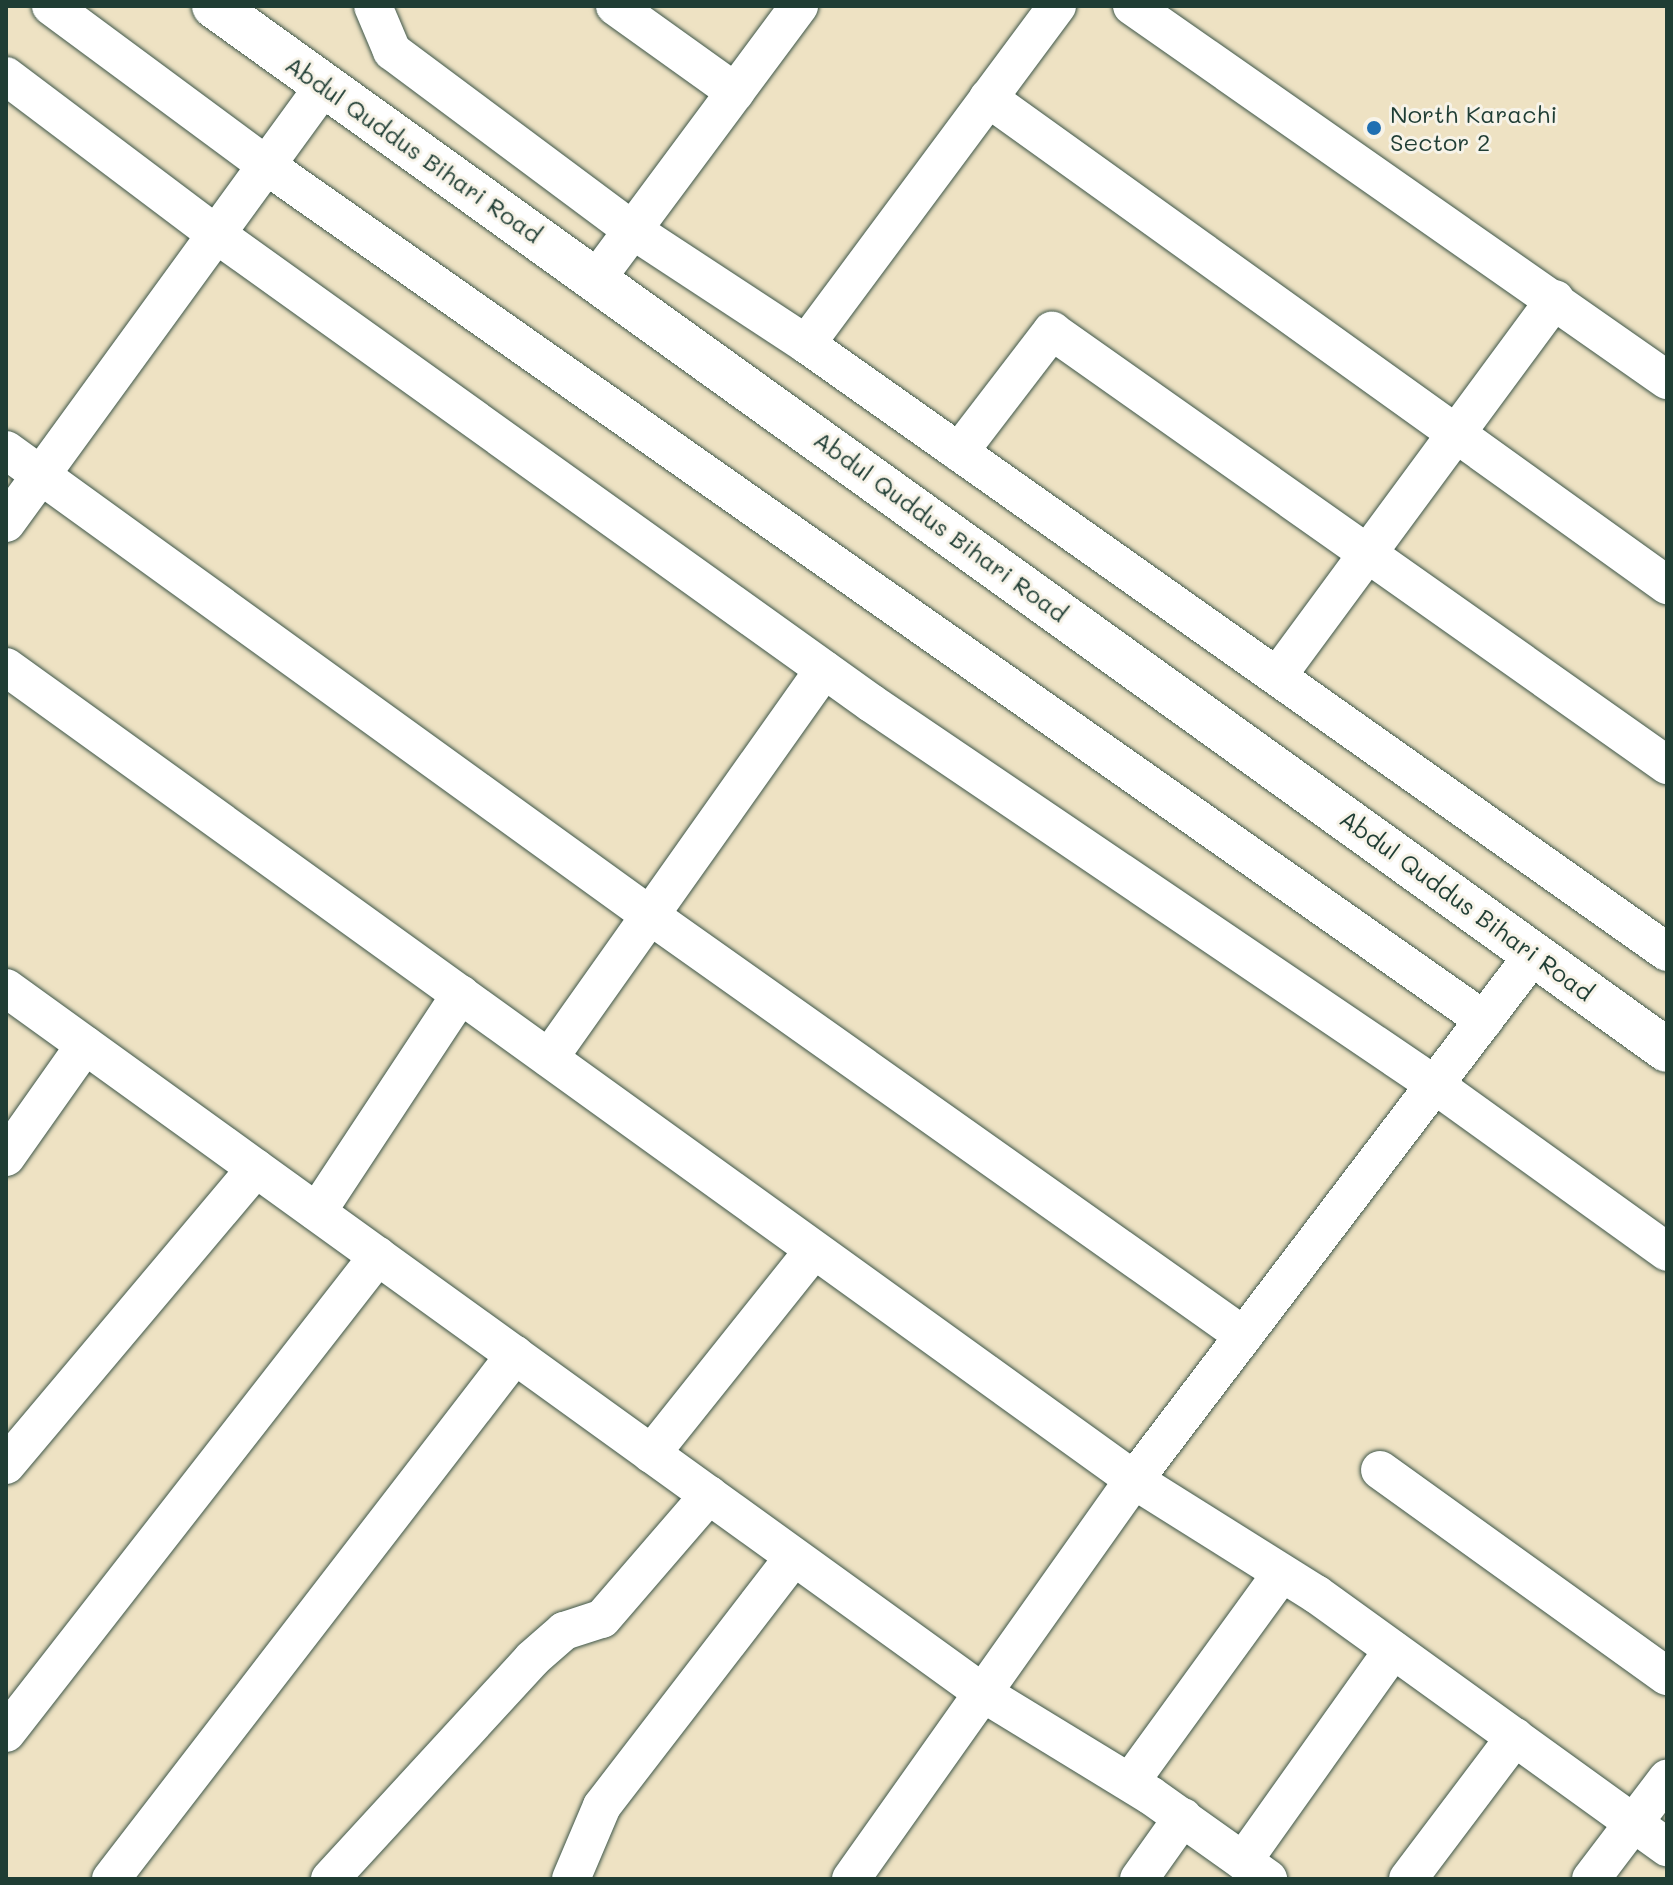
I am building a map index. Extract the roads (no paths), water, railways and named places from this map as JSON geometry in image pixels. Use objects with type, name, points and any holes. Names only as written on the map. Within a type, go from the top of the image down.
[{"type":"main road","name":"Abdul Quddus Bihari Road","points":[[214,6],[597,278],[1667,1050]]},
{"type":"street","points":[[51,6],[267,166],[1484,1020]]},
{"type":"street","points":[[373,6],[392,51],[631,229],[806,344],[1667,952]]},
{"type":"street","points":[[615,6],[735,92]]},
{"type":"street","points":[[597,278],[799,6]]},
{"type":"street","points":[[806,344],[1057,6]]},
{"type":"street","points":[[1132,6],[1667,380]]},
{"type":"street","points":[[6,76],[216,234],[824,669],[1435,1085],[1667,1252]]},
{"type":"street","points":[[6,523],[324,86]]},
{"type":"street","points":[[988,98],[1667,585]]},
{"type":"street","points":[[1278,675],[1555,299]]},
{"type":"street","points":[[959,452],[1052,331],[1667,765]]},
{"type":"street","points":[[6,450],[648,914],[1244,1336]]},
{"type":"street","points":[[6,667],[1134,1480],[1282,1573],[1667,1847]]},
{"type":"street","points":[[549,1058],[824,669]]},
{"type":"street","points":[[851,1879],[986,1695],[1134,1480],[1534,954]]},
{"type":"street","points":[[6,988],[986,1695],[1130,1782],[1256,1870],[1393,1650]]},
{"type":"street","points":[[317,1212],[461,994]]},
{"type":"street","points":[[6,1157],[85,1045]]},
{"type":"street","points":[[6,1465],[256,1168]]},
{"type":"street","points":[[651,1454],[814,1250]]},
{"type":"street","points":[[6,1733],[378,1256]]},
{"type":"street","points":[[111,1879],[515,1355]]},
{"type":"street","points":[[1380,1470],[1667,1676]]},
{"type":"street","points":[[330,1879],[532,1659],[564,1631],[602,1619],[709,1495]]},
{"type":"street","points":[[571,1879],[602,1806],[794,1557]]},
{"type":"street","points":[[1130,1782],[1282,1573]]},
{"type":"street","points":[[1408,1879],[1515,1737]]},
{"type":"street","points":[[1591,1879],[1667,1779]]},
{"type":"street","points":[[1139,1879],[1183,1817]]},
{"type":"place","name":"North Karachi Sector 2","points":[[1374,128]]}]
